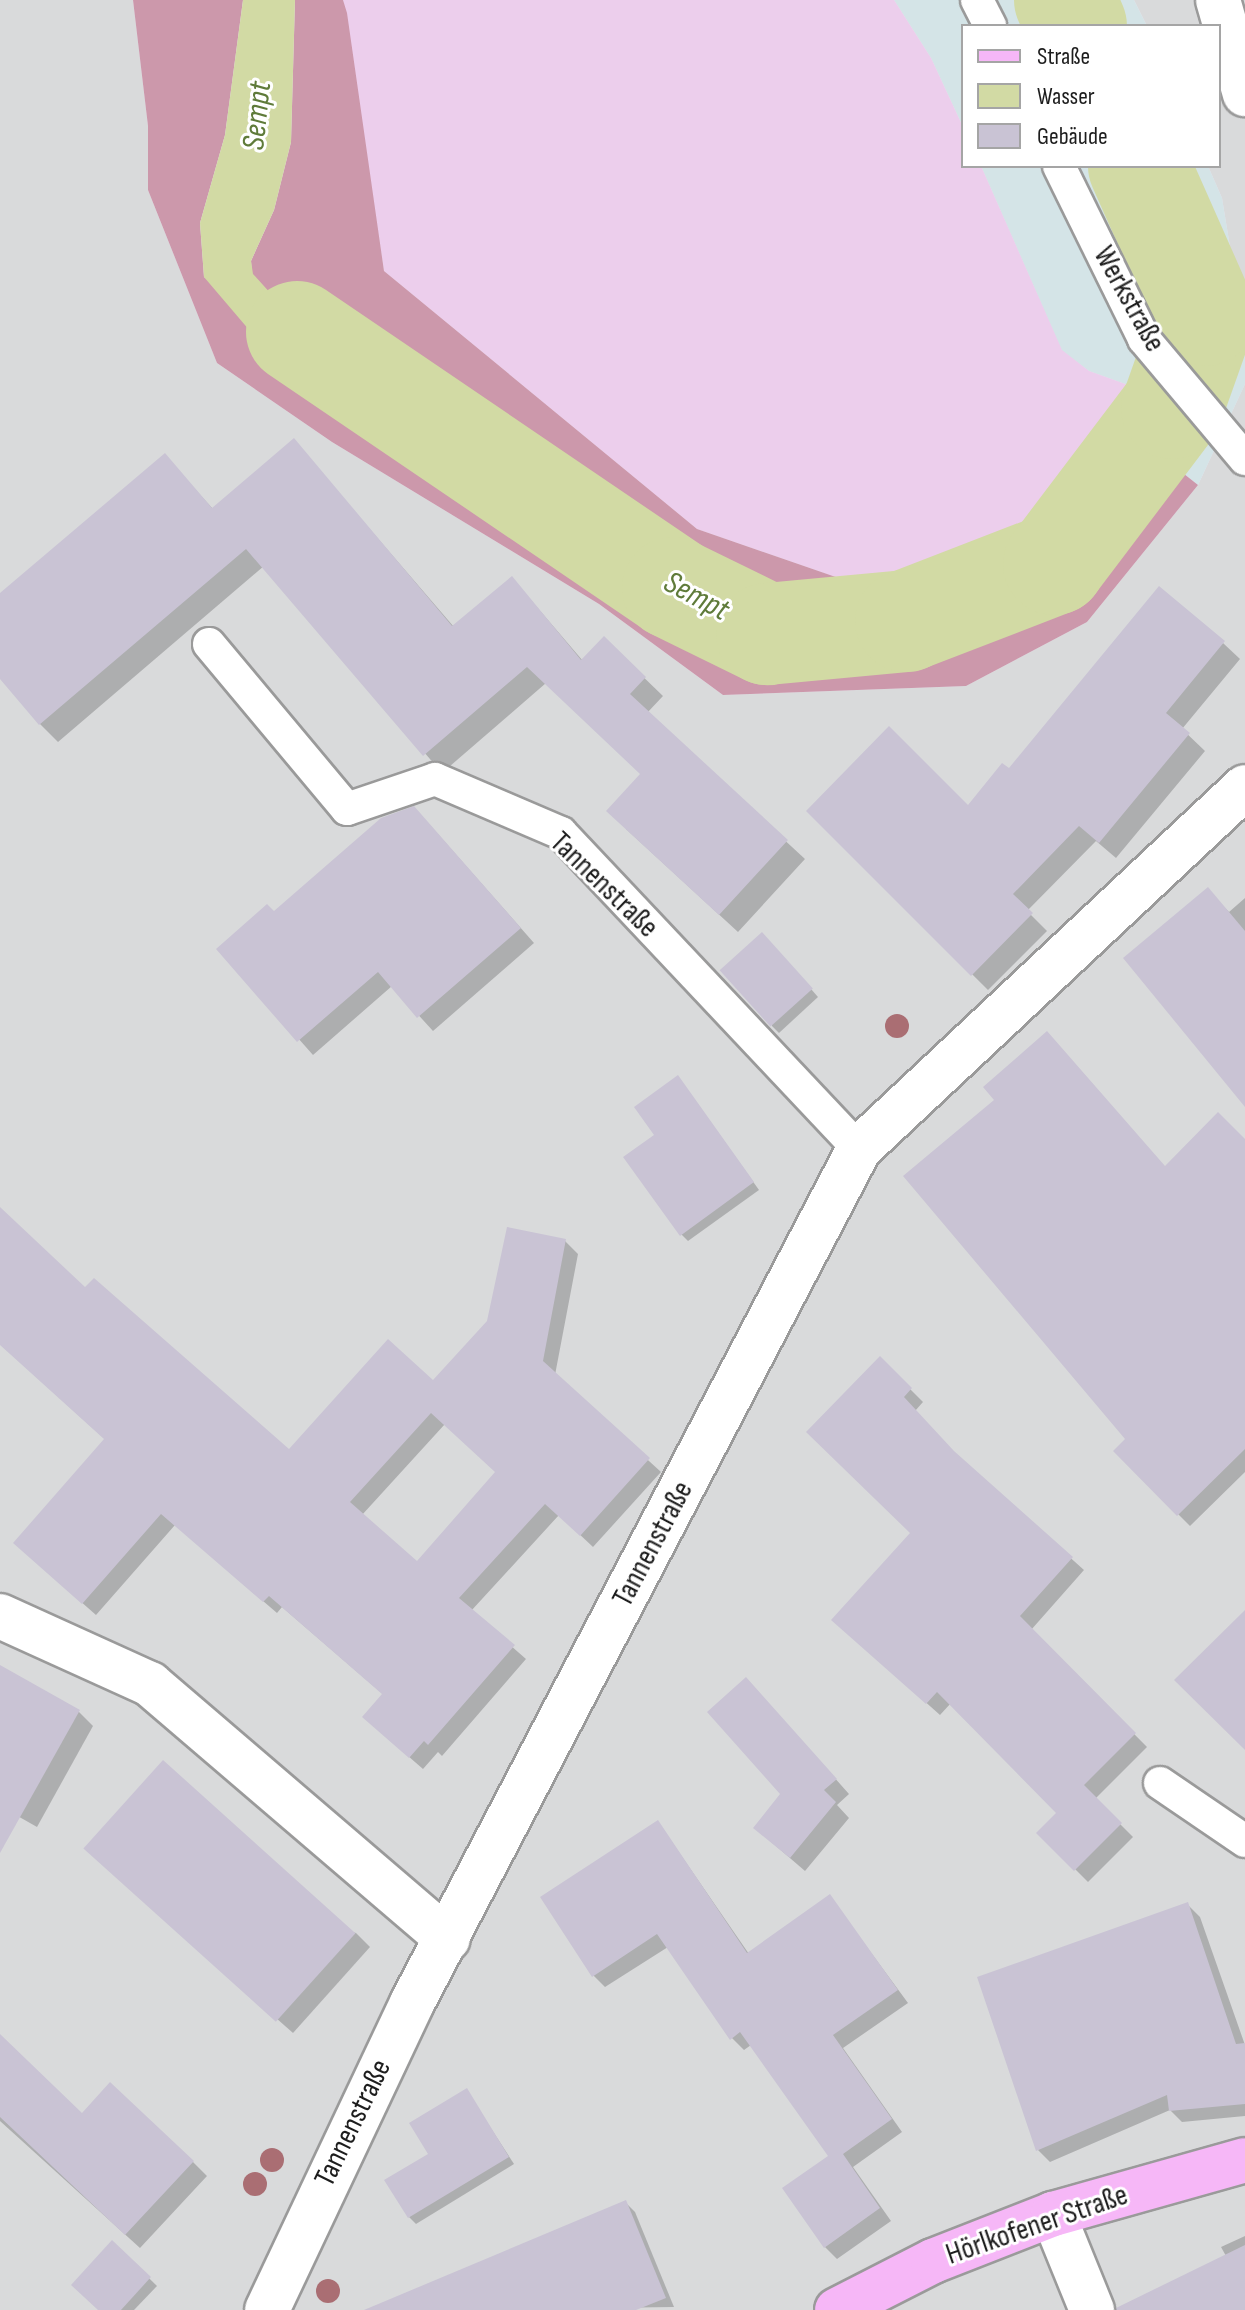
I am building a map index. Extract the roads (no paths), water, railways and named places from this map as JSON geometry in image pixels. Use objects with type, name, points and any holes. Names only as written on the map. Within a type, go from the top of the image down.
[{"type":"street","points":[[1218,0],[1245,94]]},
{"type":"street","name":"Tannenstraße","points":[[267,2310],[323,2182],[859,1149],[1245,787]]},
{"type":"street","points":[[0,1616],[150,1684],[448,1939]]},
{"type":"street","name":"Hörlkofener Straße","points":[[837,2310],[933,2261],[1053,2214],[1245,2160]]},
{"type":"street","points":[[1053,2214],[1092,2310]]},
{"type":"lane","points":[[977,0],[989,24]]},
{"type":"lane","name":"Werkstraße","points":[[1060,168],[1144,339],[1245,459]]},
{"type":"lane","name":"Tannenstraße","points":[[209,644],[347,809],[435,779],[561,833],[859,1149]]},
{"type":"lane","points":[[1160,1783],[1245,1841]]},
{"type":"water","points":[[243,0],[295,0],[291,142],[274,210],[251,261],[253,274],[291,316],[419,394],[405,423],[261,344],[204,277],[200,223],[225,135]]},
{"type":"waterway","name":"Sempt","points":[[1065,0],[1075,24]]},
{"type":"waterway","name":"Sempt","points":[[297,332],[673,588],[767,634],[906,621],[1054,564],[1172,408],[1205,315],[1140,168]]}]
